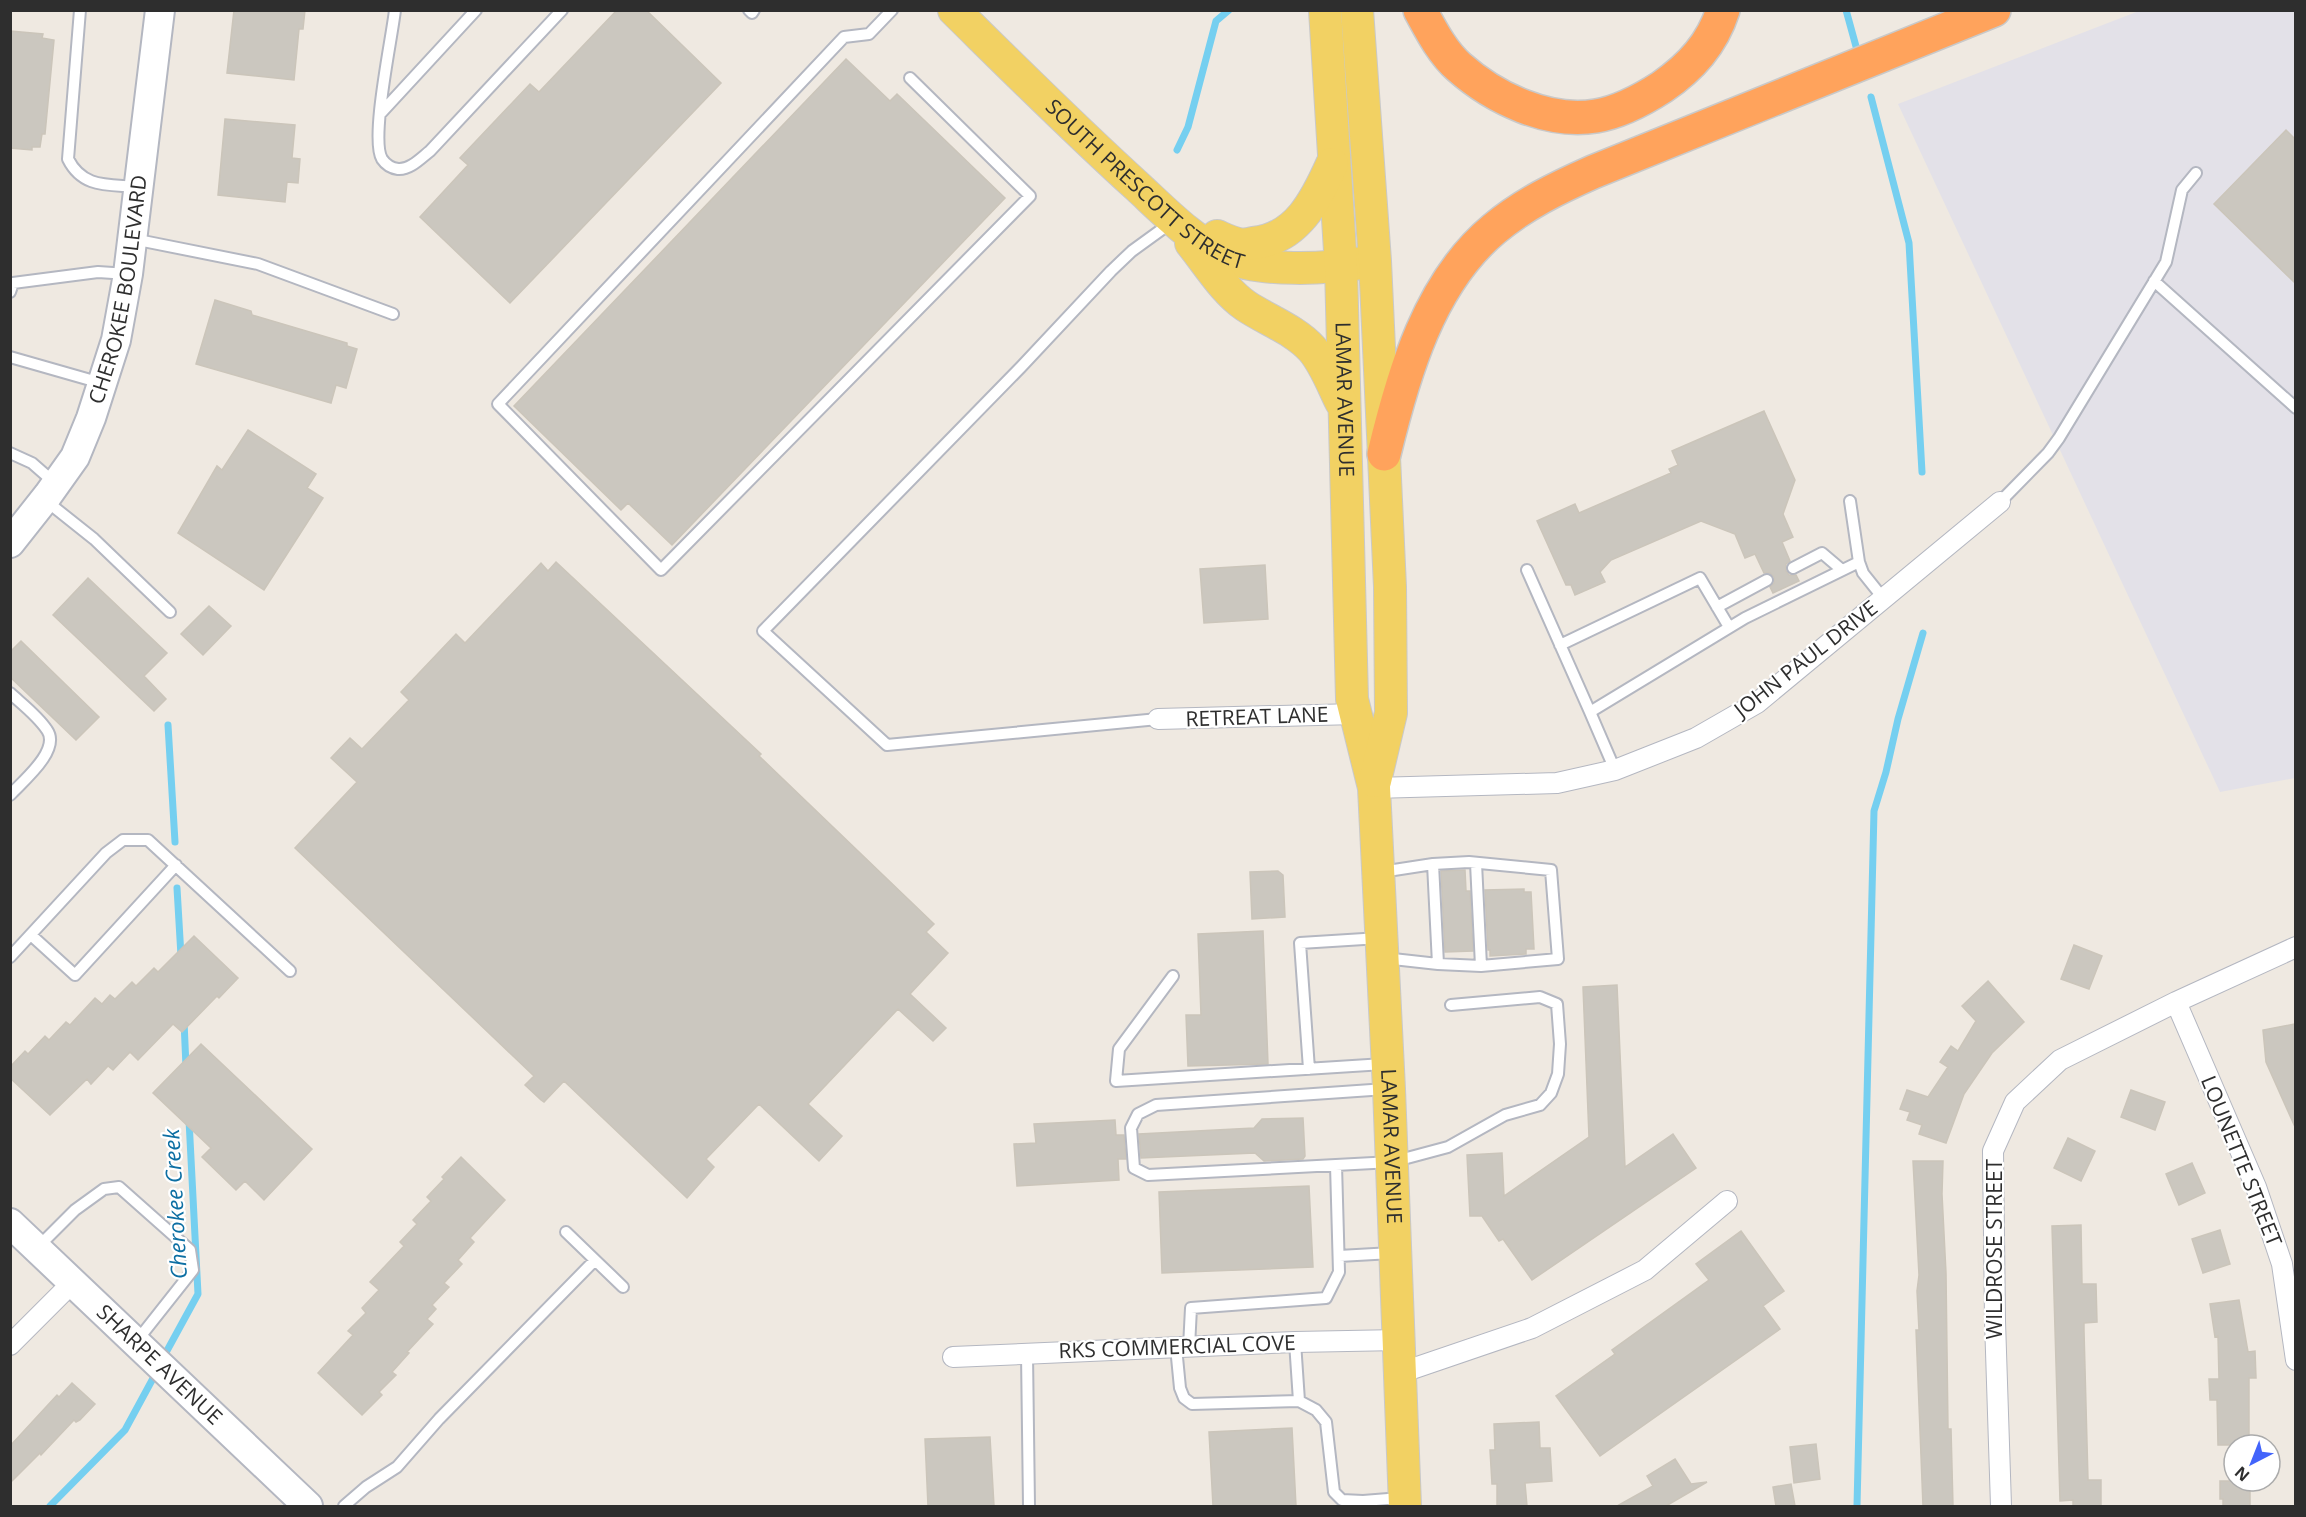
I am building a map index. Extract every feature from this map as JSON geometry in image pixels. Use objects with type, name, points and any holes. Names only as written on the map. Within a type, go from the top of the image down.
[{"type":"highway","points":[[1420,10],[1443,48],[1458,66],[1505,98],[1533,110],[1562,117],[1595,117],[1621,109],[1649,96],[1693,63],[1709,43],[1723,10]]},
{"type":"highway","points":[[1384,454],[1396,405],[1427,322],[1443,290],[1470,252],[1519,210],[1545,194],[1593,172],[1994,10]]},
{"type":"main road","name":"SOUTH PRESCOTT STREET","points":[[954,10],[1113,165],[1202,243],[1228,258],[1271,267],[1341,267],[1375,261]]},
{"type":"main road","name":"LAMAR AVENUE","points":[[1325,10],[1341,267],[1352,699],[1374,788],[1389,1077],[1405,1502]]},
{"type":"main road","name":"LAMAR AVENUE","points":[[1357,10],[1375,261],[1390,587],[1391,713],[1374,788]]},
{"type":"main road","points":[[1175,220],[1239,244],[1266,242],[1287,232],[1302,219],[1319,195],[1334,160]]},
{"type":"main road","points":[[1175,220],[1221,282],[1244,304],[1311,348],[1322,364],[1344,409]]},
{"type":"street","name":"CHEROKEE BOULEVARD","points":[[10,543],[75,457],[91,418],[116,340],[128,274],[160,10]]},
{"type":"street","name":"JOHN PAUL DRIVE","points":[[1374,788],[1557,783],[1615,770],[1696,738],[1757,703],[2000,501]]},
{"type":"street","name":"RETREAT LANE","points":[[1158,719],[1356,714]]},
{"type":"street","name":"WILDROSE STREET","points":[[2001,1506],[1995,1321],[1993,1151],[2014,1102],[2060,1060],[2176,1002],[2295,947]]},
{"type":"street","name":"LOUNETTE STREET","points":[[2176,1002],[2256,1187],[2282,1264],[2295,1360]]},
{"type":"street","points":[[1400,1373],[1532,1328],[1645,1270],[1727,1201]]},
{"type":"street","name":"SHARPE AVENUE","points":[[10,1223],[306,1506]]},
{"type":"street","points":[[10,1345],[73,1282]]},
{"type":"street","name":"RKS COMMERCIAL COVE","points":[[953,1357],[1295,1342],[1400,1340]]},
{"type":"lane","points":[[80,10],[68,159],[74,171],[81,178],[93,182],[139,187]]},
{"type":"lane","points":[[380,114],[476,10]]},
{"type":"lane","points":[[396,11],[380,114],[379,138],[381,158],[388,166],[399,169],[409,167],[430,151],[562,10]]},
{"type":"lane","points":[[749,10],[752,13],[754,10]]},
{"type":"lane","points":[[892,10],[869,34],[844,37],[498,404],[661,570],[1030,196],[910,78]]},
{"type":"lane","points":[[2000,501],[2048,453],[2059,438],[2166,262],[2182,190],[2196,173]]},
{"type":"lane","points":[[1158,719],[887,745],[763,631],[1021,368],[1111,271],[1132,251],[1175,220]]},
{"type":"lane","points":[[132,239],[258,264],[393,314]]},
{"type":"lane","points":[[10,292],[13,283],[98,272],[128,274]]},
{"type":"lane","points":[[2154,281],[2295,408]]},
{"type":"lane","points":[[10,357],[102,383]]},
{"type":"lane","points":[[10,453],[32,463],[50,492],[94,539],[171,612]]},
{"type":"lane","points":[[1850,501],[1859,562],[1863,573],[1883,598]]},
{"type":"lane","points":[[1793,568],[1822,553],[1842,570]]},
{"type":"lane","points":[[1590,712],[1730,627],[1859,562]]},
{"type":"lane","points":[[1527,570],[1615,770]]},
{"type":"lane","points":[[1560,645],[1700,578],[1730,627]]},
{"type":"lane","points":[[1717,607],[1767,580]]},
{"type":"lane","points":[[10,693],[49,731],[51,746],[43,760],[10,795]]},
{"type":"lane","points":[[10,957],[106,853],[123,840],[148,840],[290,971]]},
{"type":"lane","points":[[1309,1069],[1300,943],[1382,948],[1438,964],[1480,966],[1558,959],[1551,870],[1476,863],[1433,864],[1378,873]]},
{"type":"lane","points":[[1476,863],[1472,899],[1473,930],[1480,966]]},
{"type":"lane","points":[[1433,864],[1441,933],[1438,964]]},
{"type":"lane","points":[[31,935],[75,975],[176,865]]},
{"type":"lane","points":[[1173,976],[1119,1049],[1116,1082],[1309,1069],[1389,1077]]},
{"type":"lane","points":[[1389,1077],[1156,1105],[1138,1114],[1131,1128],[1134,1168],[1148,1175],[1392,1162],[1448,1147],[1505,1115],[1540,1105],[1551,1093],[1558,1074],[1560,1044],[1557,1004],[1540,997],[1451,1005]]},
{"type":"lane","points":[[1336,1165],[1339,1272],[1326,1298],[1191,1308],[1183,1347],[1180,1388],[1184,1398],[1192,1404],[1299,1401],[1316,1410],[1326,1422],[1334,1492],[1342,1500],[1405,1502]]},
{"type":"lane","points":[[38,1248],[75,1210],[104,1188],[119,1187],[190,1250],[193,1270],[142,1348]]},
{"type":"lane","points":[[566,1232],[623,1287]]},
{"type":"lane","points":[[1338,1256],[1396,1253]]},
{"type":"lane","points":[[344,1506],[397,1467],[439,1419],[595,1260]]},
{"type":"lane","points":[[1295,1342],[1299,1401]]},
{"type":"lane","points":[[1027,1354],[1029,1506]]},
{"type":"shaded area","points":[[2139,11],[2295,11],[2295,778],[2220,792],[1898,104]]},
{"type":"building","points":[[234,10],[305,10],[303,29],[299,29],[294,80],[227,73]]},
{"type":"building","points":[[617,10],[646,10],[721,83],[510,303],[420,217],[468,165],[460,158],[530,84],[539,92]]},
{"type":"building","points":[[10,31],[43,34],[42,38],[54,40],[45,134],[42,134],[40,147],[32,147],[32,150],[10,148]]},
{"type":"building","points":[[846,59],[890,101],[897,94],[1005,198],[672,545],[628,503],[621,510],[514,406]]},
{"type":"building","points":[[225,119],[295,125],[292,158],[300,159],[298,183],[287,182],[285,202],[218,195]]},
{"type":"building","points":[[2286,130],[2295,139],[2295,283],[2214,204]]},
{"type":"building","points":[[215,300],[251,311],[252,315],[347,343],[347,346],[357,349],[346,388],[336,385],[331,403],[196,364]]},
{"type":"building","points":[[1764,411],[1795,480],[1783,514],[1793,537],[1782,542],[1790,561],[1786,564],[1786,571],[1789,575],[1796,575],[1799,581],[1773,593],[1770,587],[1774,583],[1774,577],[1770,573],[1764,573],[1755,554],[1745,558],[1735,534],[1701,521],[1611,560],[1600,572],[1605,582],[1575,595],[1571,585],[1566,585],[1537,521],[1575,504],[1579,513],[1671,473],[1669,469],[1678,465],[1672,451]]},
{"type":"building","points":[[248,430],[316,474],[307,488],[323,498],[264,590],[178,533],[217,466],[222,470]]},
{"type":"building","points":[[556,562],[761,754],[759,756],[934,924],[926,932],[948,953],[910,994],[946,1028],[933,1041],[898,1009],[808,1104],[842,1136],[819,1161],[759,1104],[706,1159],[714,1167],[687,1198],[564,1081],[544,1102],[541,1100],[525,1085],[534,1076],[295,848],[357,782],[331,758],[350,738],[362,749],[409,700],[401,692],[456,634],[465,643],[541,563],[548,571]]},
{"type":"building","points":[[1265,565],[1268,619],[1204,623],[1200,569]]},
{"type":"building","points":[[88,578],[167,653],[144,676],[166,699],[154,711],[53,615]]},
{"type":"building","points":[[209,606],[231,626],[203,655],[181,634]]},
{"type":"building","points":[[21,641],[99,717],[76,740],[10,677],[10,652]]},
{"type":"building","points":[[1465,870],[1466,891],[1470,891],[1473,951],[1445,952],[1441,871]]},
{"type":"building","points":[[1278,871],[1283,875],[1285,917],[1252,919],[1250,872]]},
{"type":"building","points":[[1524,889],[1524,892],[1531,892],[1534,949],[1526,949],[1526,954],[1490,956],[1485,890]]},
{"type":"building","points":[[1263,931],[1268,1064],[1188,1066],[1186,1015],[1201,1015],[1198,934]]},
{"type":"building","points":[[194,936],[238,978],[182,1032],[173,1024],[138,1060],[130,1052],[113,1070],[108,1066],[91,1084],[87,1079],[50,1115],[10,1078],[10,1067],[25,1051],[28,1054],[45,1036],[49,1040],[66,1022],[70,1025],[95,998],[102,1004],[110,995],[115,999],[132,982],[136,986],[154,968],[158,972]]},
{"type":"building","points":[[2074,945],[2102,956],[2089,989],[2061,979]]},
{"type":"building","points":[[1988,981],[2024,1022],[1992,1053],[1964,1094],[1946,1143],[1919,1134],[1922,1125],[1907,1120],[1910,1112],[1900,1109],[1907,1090],[1928,1097],[1948,1067],[1940,1062],[1951,1046],[1958,1051],[1976,1021],[1962,1006]]},
{"type":"building","points":[[1617,985],[1625,1167],[1673,1134],[1696,1168],[1532,1280],[1503,1239],[1499,1241],[1482,1216],[1470,1216],[1467,1155],[1502,1153],[1504,1196],[1589,1137],[1583,987]]},
{"type":"building","points":[[2295,1024],[2295,1127],[2266,1062],[2263,1030]]},
{"type":"building","points":[[201,1044],[312,1149],[264,1200],[245,1181],[236,1190],[202,1157],[211,1148],[153,1093]]},
{"type":"building","points":[[2131,1090],[2165,1102],[2155,1130],[2121,1117]]},
{"type":"building","points":[[1303,1118],[1305,1156],[1303,1159],[1264,1161],[1255,1153],[1141,1158],[1139,1134],[1254,1128],[1262,1119]]},
{"type":"building","points":[[1115,1120],[1116,1135],[1124,1135],[1126,1159],[1118,1159],[1119,1180],[1017,1186],[1014,1144],[1036,1143],[1034,1124]]},
{"type":"building","points":[[2068,1138],[2095,1151],[2081,1181],[2054,1168]]},
{"type":"building","points":[[461,1157],[505,1200],[470,1238],[474,1242],[458,1260],[462,1264],[444,1283],[449,1287],[432,1305],[436,1309],[427,1319],[433,1324],[392,1372],[396,1375],[379,1392],[382,1395],[362,1415],[318,1373],[353,1335],[348,1331],[366,1313],[362,1308],[379,1290],[370,1282],[404,1246],[400,1242],[417,1224],[413,1220],[431,1201],[427,1197]]},
{"type":"building","points":[[1913,1161],[1943,1161],[1948,1429],[1951,1429],[1953,1506],[1923,1506],[1916,1330],[1919,1330],[1917,1291],[1919,1275]]},
{"type":"building","points":[[2192,1163],[2205,1193],[2179,1205],[2166,1174]]},
{"type":"building","points":[[1309,1186],[1313,1267],[1162,1273],[1159,1192]]},
{"type":"building","points":[[2081,1225],[2082,1284],[2096,1284],[2097,1322],[2084,1323],[2088,1480],[2101,1480],[2101,1506],[2073,1506],[2073,1500],[2060,1501],[2052,1226]]},
{"type":"building","points":[[2220,1230],[2230,1264],[2203,1273],[2192,1239]]},
{"type":"building","points":[[1741,1231],[1784,1291],[1763,1306],[1780,1329],[1600,1456],[1556,1396],[1615,1354],[1612,1350],[1709,1280],[1696,1264]]},
{"type":"building","points":[[2239,1300],[2248,1352],[2255,1351],[2256,1378],[2249,1378],[2249,1433],[2222,1433],[2222,1445],[2218,1445],[2217,1400],[2210,1400],[2209,1379],[2219,1379],[2218,1336],[2215,1337],[2210,1304]]},
{"type":"building","points":[[72,1383],[95,1404],[80,1420],[76,1422],[74,1420],[10,1483],[10,1446],[57,1395],[59,1397]]},
{"type":"building","points":[[1539,1422],[1540,1448],[1550,1448],[1552,1481],[1525,1483],[1527,1506],[1497,1506],[1497,1484],[1492,1484],[1490,1450],[1495,1450],[1494,1424]]},
{"type":"building","points":[[1292,1428],[1296,1506],[1213,1506],[1209,1432]]},
{"type":"building","points":[[990,1437],[994,1506],[928,1506],[925,1439]]},
{"type":"building","points":[[1816,1444],[1820,1479],[1794,1483],[1790,1447]]},
{"type":"building","points":[[1675,1459],[1691,1484],[1707,1482],[1666,1506],[1617,1506],[1653,1486],[1647,1476]]},
{"type":"building","points":[[2220,1481],[2222,1481],[2222,1493],[2250,1493],[2250,1506],[2223,1506],[2223,1499],[2220,1499]]},
{"type":"building","points":[[1791,1484],[1795,1506],[1776,1506],[1773,1487]]},
{"type":"waterway","name":"Cherokee Creek","points":[[1177,150],[1188,127],[1216,21],[1229,10]]},
{"type":"waterway","points":[[1846,10],[1857,50]]},
{"type":"waterway","points":[[1871,97],[1909,243],[1922,472]]},
{"type":"waterway","points":[[1857,1506],[1874,811],[1923,633]]},
{"type":"waterway","name":"Cherokee Creek","points":[[168,725],[175,842]]},
{"type":"waterway","name":"Cherokee Creek","points":[[177,888],[181,956]]},
{"type":"waterway","name":"Cherokee Creek","points":[[184,1021],[186,1067]]},
{"type":"waterway","name":"Cherokee Creek","points":[[163,1358],[198,1294],[189,1120]]},
{"type":"waterway","name":"Cherokee Creek","points":[[50,1506],[125,1430],[157,1371]]}]
